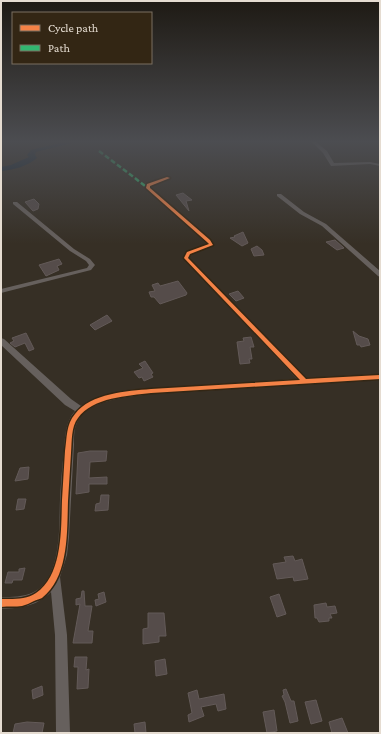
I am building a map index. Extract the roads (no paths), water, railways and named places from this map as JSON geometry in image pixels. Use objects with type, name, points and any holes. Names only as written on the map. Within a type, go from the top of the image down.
[{"type":"street","points":[[168,178],[148,185],[148,188],[209,241],[211,245],[188,253],[186,258],[305,382]]},
{"type":"street","points":[[279,195],[302,213],[324,225],[380,275]]},
{"type":"street","points":[[1,291],[89,269],[92,265],[88,260],[72,250],[15,203]]},
{"type":"street","points":[[1,341],[68,402],[81,410]]},
{"type":"street","points":[[1,603],[18,604],[39,597],[55,579],[60,564],[64,535],[71,425],[74,417],[81,410],[107,399],[137,393],[380,377]]},
{"type":"street","points":[[55,579],[61,634],[63,733]]}]
